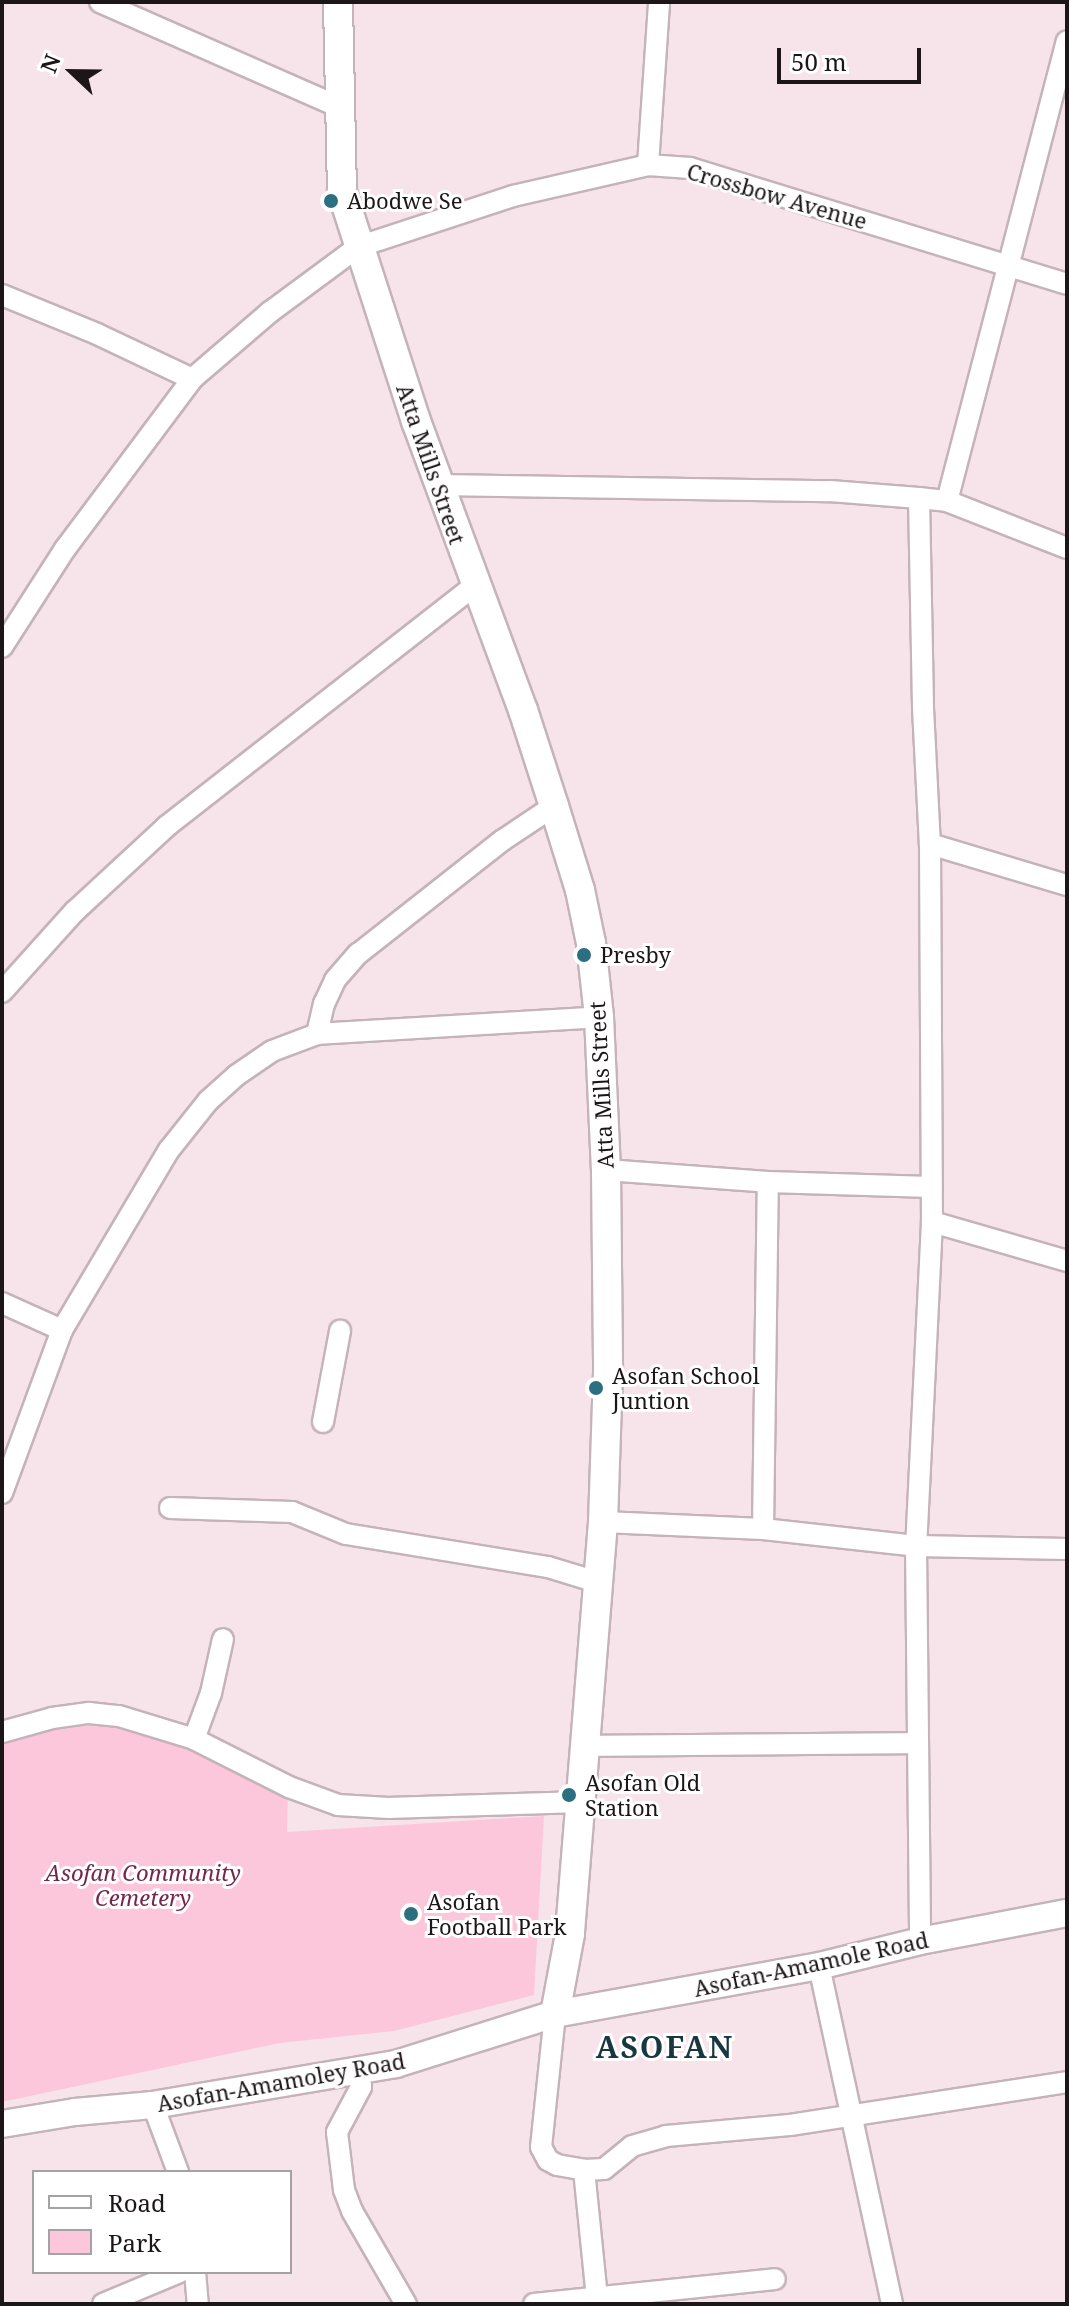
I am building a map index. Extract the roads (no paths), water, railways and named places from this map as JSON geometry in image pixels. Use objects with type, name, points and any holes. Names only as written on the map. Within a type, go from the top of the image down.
[{"type":"main road","name":"Atta Mills Street","points":[[338,2],[342,192],[439,485],[474,586],[523,710],[554,806],[580,890],[591,943],[599,1017],[606,1170],[608,1372],[603,1522],[570,1934],[555,2014]]},
{"type":"street","points":[[100,2],[339,107]]},
{"type":"street","points":[[648,165],[659,2]]},
{"type":"street","points":[[947,501],[1067,41]]},
{"type":"street","name":"Crossbow Avenue","points":[[2,647],[65,549],[192,379],[270,312],[358,247],[513,196],[648,165],[690,168],[1067,284]]},
{"type":"street","points":[[2,295],[97,334],[192,379]]},
{"type":"street","points":[[439,485],[830,491],[919,498],[947,501],[1067,548]]},
{"type":"street","points":[[919,498],[923,708],[930,844],[932,1222],[916,1546],[920,1941]]},
{"type":"street","points":[[2,992],[75,911],[167,826],[474,586]]},
{"type":"street","points":[[317,1034],[324,1004],[335,980],[358,954],[503,840],[554,806]]},
{"type":"street","points":[[930,844],[1067,885]]},
{"type":"street","points":[[2,1493],[62,1330],[169,1150],[208,1101],[237,1075],[272,1051],[317,1034],[599,1017]]},
{"type":"street","points":[[606,1170],[768,1182],[931,1187]]},
{"type":"street","points":[[763,1529],[768,1182]]},
{"type":"street","points":[[932,1222],[1067,1261]]},
{"type":"street","points":[[2,1303],[62,1330]]},
{"type":"street","points":[[323,1422],[340,1331]]},
{"type":"street","points":[[170,1508],[292,1512],[346,1534],[548,1567],[597,1582]]},
{"type":"street","points":[[603,1522],[763,1529],[916,1546],[1067,1549]]},
{"type":"street","points":[[194,1739],[211,1693],[223,1639]]},
{"type":"street","points":[[2,1732],[52,1718],[89,1713],[119,1716],[194,1739],[289,1787],[338,1805],[389,1808],[580,1802]]},
{"type":"street","points":[[584,1746],[918,1743]]},
{"type":"street","name":"Asofan-Amamole Road","points":[[555,2014],[819,1966],[920,1941],[1067,1913]]},
{"type":"street","points":[[819,1966],[892,2304]]},
{"type":"street","points":[[555,2014],[541,2147],[548,2160],[584,2170],[604,2169],[632,2146],[666,2136],[850,2116],[1067,2082]]},
{"type":"street","name":"Asofan-Amamoley Road","points":[[2,2124],[75,2112],[153,2105],[411,2060],[555,2014]]},
{"type":"street","points":[[359,2070],[361,2087],[337,2132],[344,2190],[352,2211],[406,2304]]},
{"type":"street","points":[[153,2105],[177,2170]]},
{"type":"street","points":[[584,2170],[597,2297]]},
{"type":"street","points":[[103,2304],[175,2274]]},
{"type":"street","points":[[195,2274],[198,2304]]},
{"type":"street","points":[[534,2304],[775,2279]]},
{"type":"place","name":"Abodwe Se","points":[[331,201]]},
{"type":"place","name":"Presby","points":[[584,955]]},
{"type":"place","name":"Asofan School Juntion","points":[[596,1388]]},
{"type":"place","name":"Asofan Old Station","points":[[569,1795]]},
{"type":"place","name":"Asofan Football Park","points":[[411,1914]]},
{"type":"district","name":"ASOFAN","points":[[665,2047]]},
{"type":"park label","name":"Asofan Community Cemetery","points":[[143,1884]]}]
